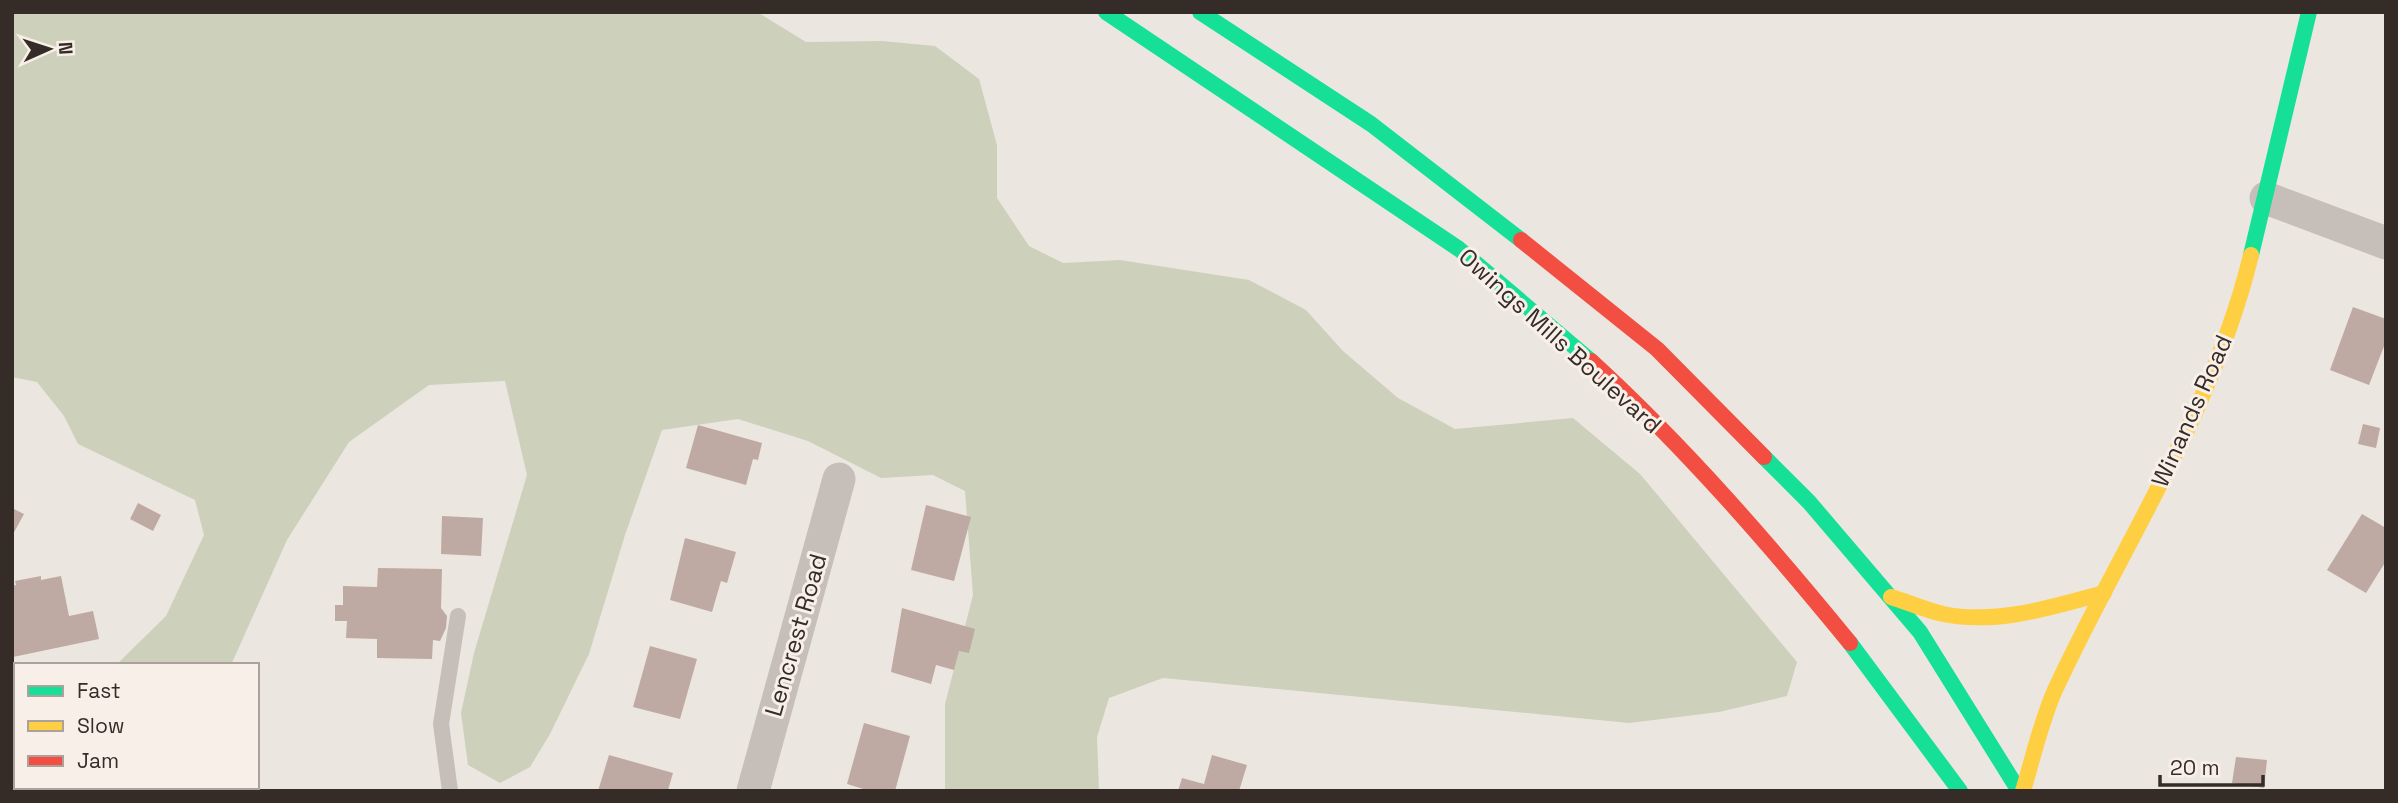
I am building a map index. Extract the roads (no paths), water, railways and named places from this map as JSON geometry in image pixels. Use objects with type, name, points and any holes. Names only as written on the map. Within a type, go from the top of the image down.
[{"type":"main road","name":"Owings Mills Boulevard","points":[[1106,12],[1311,145],[1479,265],[1617,386],[1755,528],[1841,629],[1959,791]]},
{"type":"main road","name":"Owings Mills Boulevard","points":[[1200,12],[1371,124],[1452,184],[1657,349],[1809,502],[1920,632],[2021,791]]},
{"type":"main road","name":"Winands Road","points":[[2021,791],[2054,692],[2183,442],[2212,375],[2244,283],[2309,12]]},
{"type":"main road","points":[[1889,596],[1944,614],[1997,617],[2039,610],[2104,593]]},
{"type":"street","points":[[2266,198],[2386,243]]},
{"type":"street","name":"Lencrest Road","points":[[753,791],[839,479]]},
{"type":"lane","points":[[450,791],[441,724],[458,616]]}]
